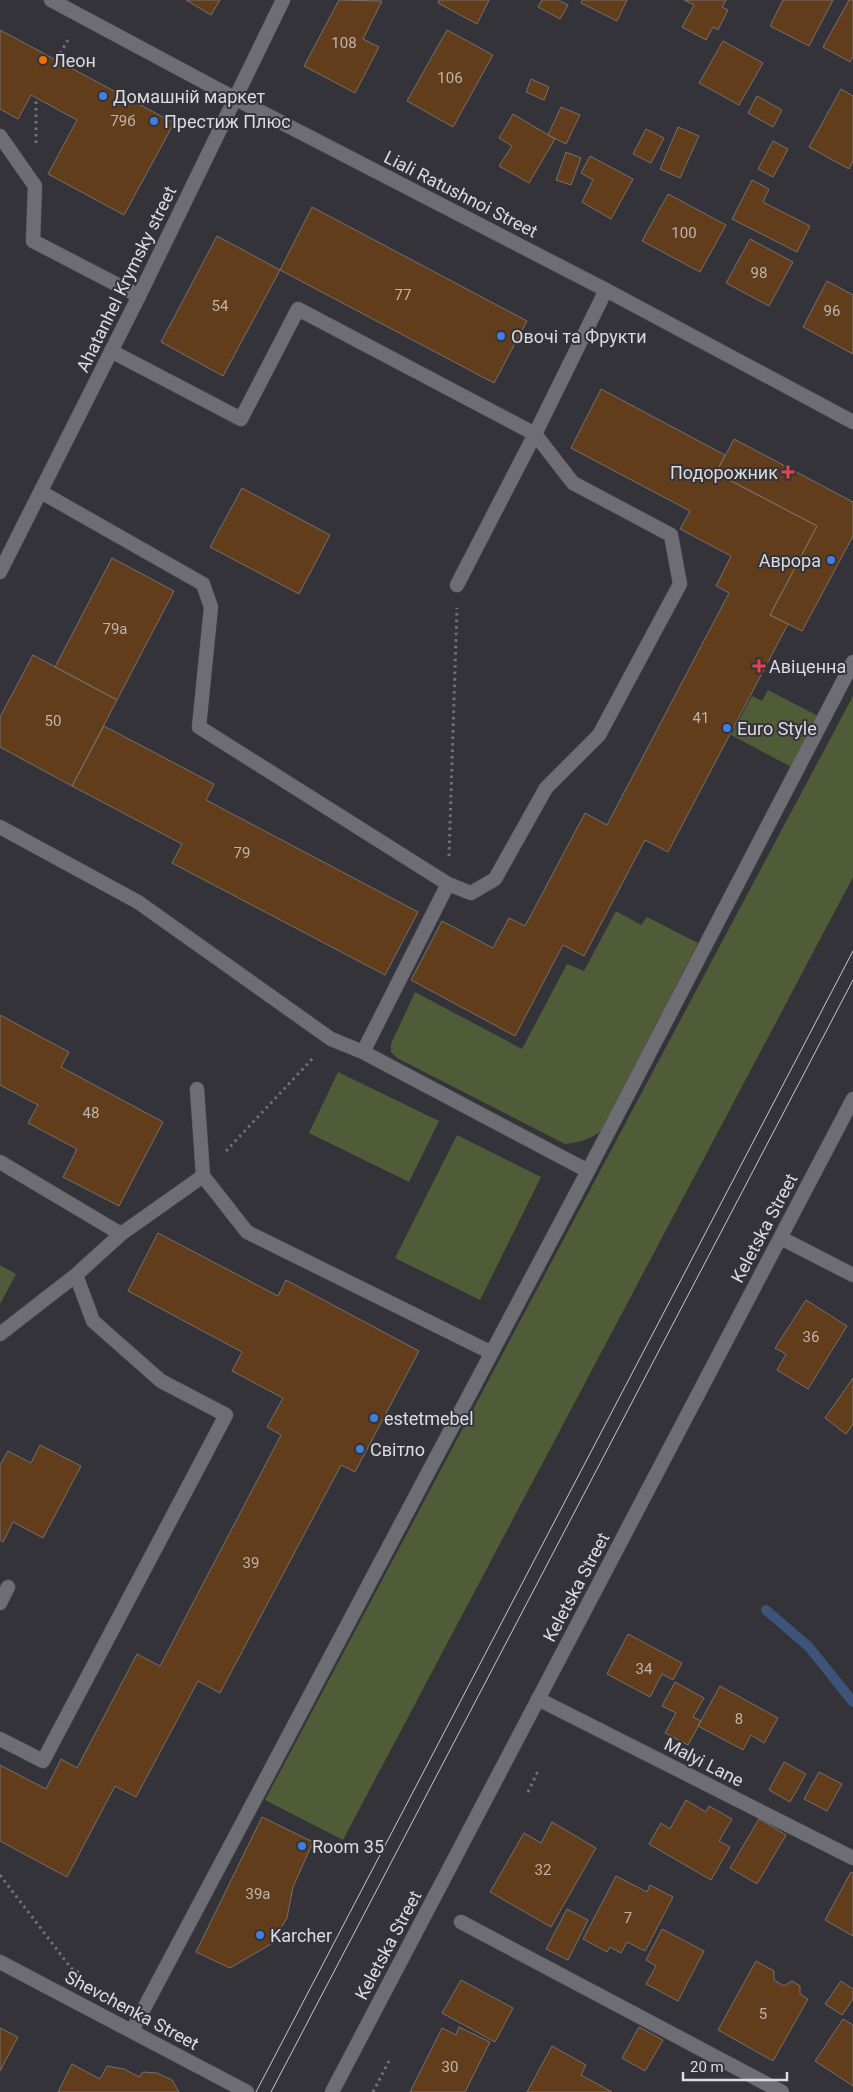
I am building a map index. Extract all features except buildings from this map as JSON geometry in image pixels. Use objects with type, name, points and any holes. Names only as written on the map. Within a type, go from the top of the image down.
[{"type":"street","name":"Liali Ratushnoi Street","points":[[51,0],[236,99],[606,290],[853,422]]},
{"type":"street","name":"Ahatanhel Krymsky street","points":[[0,572],[139,296],[283,0]]},
{"type":"street","points":[[0,136],[35,186],[33,241],[139,296]]},
{"type":"street","points":[[457,585],[535,434],[606,290]]},
{"type":"street","points":[[41,492],[203,584],[211,607],[199,727],[448,884],[472,893],[495,879],[546,788],[599,735],[680,584],[671,535],[573,483],[535,434],[298,310],[241,419],[111,351]]},
{"type":"street","points":[[132,2031],[490,1352],[588,1171],[853,662]]},
{"type":"street","points":[[0,827],[138,902],[331,1039],[363,1052],[588,1171]]},
{"type":"street","points":[[363,1052],[448,884]]},
{"type":"street","points":[[197,1089],[203,1176],[247,1232],[490,1352]]},
{"type":"street","name":"Keletska Street","points":[[332,2092],[853,1099]]},
{"type":"street","points":[[0,1162],[121,1234]]},
{"type":"street","points":[[0,1334],[76,1275],[121,1234],[203,1176]]},
{"type":"street","points":[[781,1238],[853,1275]]},
{"type":"street","points":[[0,1739],[43,1761],[226,1415],[161,1381],[93,1321],[76,1275]]},
{"type":"street","points":[[0,1603],[8,1587]]},
{"type":"street","name":"Malyi Lane","points":[[538,1698],[853,1858]]},
{"type":"street","points":[[461,1922],[782,2092]]},
{"type":"street","name":"Shevchenka Street","points":[[0,1962],[247,2092]]},
{"type":"path","points":[[448,884],[457,585]]},
{"type":"path","points":[[203,1176],[331,1039]]},
{"type":"path","points":[[528,1792],[538,1770]]},
{"type":"path","points":[[0,1875],[71,1968],[87,1977]]},
{"type":"path","points":[[373,2092],[389,2062]]},
{"type":"green space","points":[[768,690],[820,717],[793,768],[731,735],[752,696],[762,701]]},
{"type":"green space","points":[[853,696],[853,877],[343,1840],[265,1800]]},
{"type":"green space","points":[[616,911],[641,925],[647,917],[698,943],[602,1130],[593,1136],[565,1144],[397,1058],[391,1052],[391,1044],[415,992],[522,1049],[567,964],[584,971]]},
{"type":"green space","points":[[338,1072],[439,1121],[409,1182],[309,1133]]},
{"type":"green space","points":[[457,1135],[541,1177],[480,1300],[395,1258]]},
{"type":"green space","points":[[0,1265],[16,1274],[0,1304]]},
{"type":"waterway","points":[[766,1610],[809,1647],[853,1702]]},
{"type":"tram line","points":[[256,2092],[853,951]]},
{"type":"tram line","points":[[271,2092],[853,980]]},
{"type":"place","name":"Леон","points":[[43,60]]},
{"type":"place","name":"Домашній маркет","points":[[103,96]]},
{"type":"place","name":"Престиж Плюс","points":[[154,121]]},
{"type":"place","name":"Овочі та Фрукти","points":[[501,336]]},
{"type":"place","name":"Подорожник","points":[[788,472]]},
{"type":"place","name":"Аврора","points":[[831,560]]},
{"type":"place","name":"Авіценна","points":[[759,666]]},
{"type":"place","name":"Euro Style","points":[[727,728]]},
{"type":"place","name":"estetmebel","points":[[374,1418]]},
{"type":"place","name":"Світло","points":[[360,1449]]},
{"type":"place","name":"Room 35","points":[[302,1846]]},
{"type":"place","name":"Karcher","points":[[260,1935]]}]
